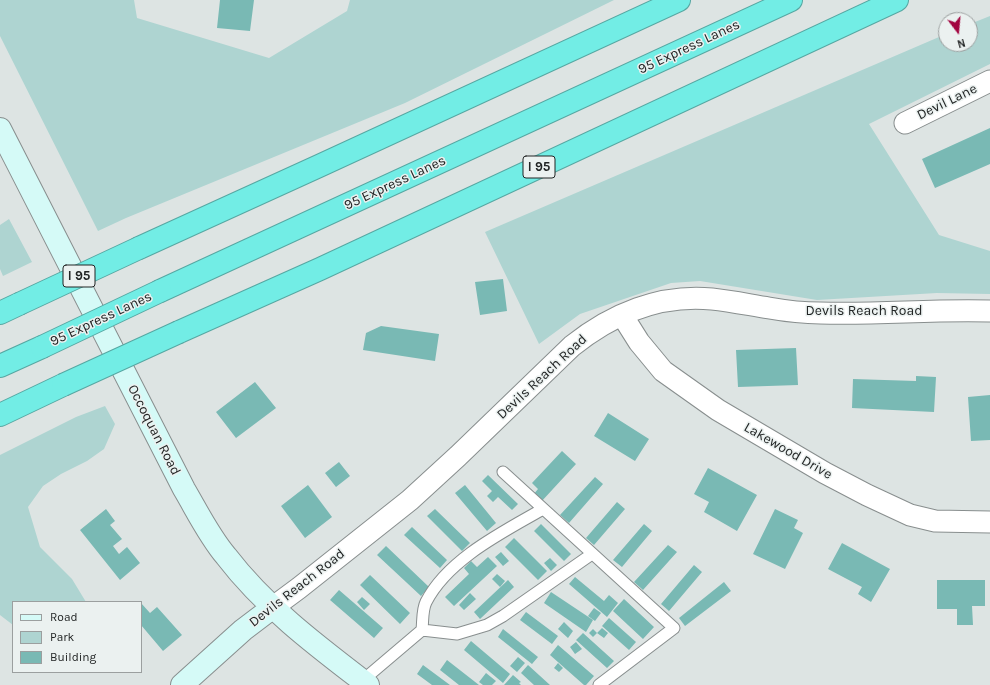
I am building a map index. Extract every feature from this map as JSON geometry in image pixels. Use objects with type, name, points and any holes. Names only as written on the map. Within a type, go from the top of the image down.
[{"type":"highway","name":"I 95","points":[[9,308],[679,0]]},
{"type":"highway","name":"95 Express Lanes","points":[[0,366],[791,0]]},
{"type":"highway","name":"I 95","points":[[0,415],[320,269],[897,0]]},
{"type":"main road","name":"Occoquan Road","points":[[0,129],[184,489],[224,555],[240,575],[294,628],[365,683]]},
{"type":"main road","name":"Devils Reach Road","points":[[182,685],[243,630],[272,608]]},
{"type":"street","name":"Devil Lane","points":[[905,123],[990,81]]},
{"type":"street","name":"Devils Reach Road","points":[[272,608],[410,500],[572,346],[594,330],[622,314],[664,301],[700,298],[771,309],[820,313],[990,311]]},
{"type":"street","name":"Lakewood Drive","points":[[622,314],[646,352],[672,378],[718,410],[825,473],[910,515],[935,521],[990,522]]},
{"type":"lane","points":[[503,472],[674,628],[599,685]]},
{"type":"lane","points":[[365,683],[422,630],[426,603],[439,584],[455,566],[487,542],[543,509]]},
{"type":"lane","points":[[422,630],[457,634],[488,625],[592,554]]},
{"type":"green space","points":[[0,0],[134,0],[137,18],[269,58],[347,11],[350,0],[614,0],[405,103],[126,218],[98,231],[0,36]]},
{"type":"green space","points":[[990,16],[990,64],[869,124],[939,235],[990,251],[990,294],[937,293],[817,300],[700,281],[671,283],[580,314],[539,344],[485,232],[938,37],[938,52],[978,52],[978,21]]},
{"type":"green space","points":[[9,219],[32,262],[3,276],[0,269],[0,225]]},
{"type":"green space","points":[[105,406],[115,424],[104,449],[87,461],[61,474],[43,486],[28,507],[40,547],[72,579],[85,601],[12,601],[12,624],[0,615],[0,455],[76,417]]},
{"type":"building","points":[[220,0],[254,0],[250,31],[217,28]]},
{"type":"building","points":[[990,128],[990,164],[935,188],[922,159]]},
{"type":"building","points":[[503,279],[507,311],[480,315],[475,282]]},
{"type":"building","points":[[381,326],[439,334],[435,361],[363,350],[366,333]]},
{"type":"building","points":[[796,348],[798,385],[738,387],[736,350]]},
{"type":"building","points":[[916,376],[936,377],[934,412],[852,408],[853,379],[916,381]]},
{"type":"building","points":[[255,382],[276,408],[236,438],[216,412]]},
{"type":"building","points":[[990,395],[990,440],[971,441],[968,397]]},
{"type":"building","points":[[608,413],[649,439],[635,461],[594,436]]},
{"type":"building","points":[[562,451],[576,464],[541,502],[533,495],[538,489],[532,483]]},
{"type":"building","points":[[339,462],[350,476],[336,487],[325,473]]},
{"type":"building","points":[[708,468],[757,495],[737,531],[704,512],[709,502],[694,494]]},
{"type":"building","points":[[488,475],[518,504],[512,510],[498,497],[493,502],[487,496],[492,491],[482,481]]},
{"type":"building","points":[[595,477],[603,484],[569,523],[560,515]]},
{"type":"building","points":[[308,485],[332,517],[305,538],[281,506]]},
{"type":"building","points":[[465,485],[496,523],[487,531],[455,493]]},
{"type":"building","points":[[617,502],[625,509],[594,545],[586,538]]},
{"type":"building","points":[[106,509],[115,521],[110,525],[122,539],[113,546],[119,554],[127,547],[140,563],[120,580],[80,530]]},
{"type":"building","points":[[435,509],[470,543],[462,551],[427,516]]},
{"type":"building","points":[[775,509],[798,520],[794,528],[803,533],[785,569],[753,554]]},
{"type":"building","points":[[541,524],[571,554],[564,561],[534,531]]},
{"type":"building","points":[[644,524],[652,531],[622,567],[613,560]]},
{"type":"building","points":[[412,527],[447,560],[440,568],[404,535]]},
{"type":"building","points":[[514,538],[547,571],[538,580],[505,547]]},
{"type":"building","points":[[842,543],[890,569],[871,602],[858,594],[862,587],[828,569]]},
{"type":"building","points":[[668,545],[677,552],[643,590],[634,582]]},
{"type":"building","points":[[386,546],[429,587],[421,596],[377,555]]},
{"type":"building","points":[[501,552],[509,561],[503,566],[495,557]]},
{"type":"building","points":[[488,557],[497,566],[454,606],[445,597],[469,574],[464,568],[471,561],[477,567]]},
{"type":"building","points":[[550,558],[557,565],[551,571],[544,563]]},
{"type":"building","points":[[694,565],[702,572],[669,611],[661,604]]},
{"type":"building","points":[[497,574],[505,581],[500,587],[492,579]]},
{"type":"building","points":[[370,575],[410,613],[400,624],[360,585]]},
{"type":"building","points":[[575,577],[604,601],[609,595],[618,603],[607,617],[569,584]]},
{"type":"building","points":[[508,580],[514,587],[480,619],[474,612]]},
{"type":"building","points":[[937,580],[985,580],[985,606],[972,606],[973,625],[957,625],[957,609],[937,609]]},
{"type":"building","points":[[724,582],[731,591],[685,626],[679,618]]},
{"type":"building","points":[[339,590],[383,628],[374,638],[330,600]]},
{"type":"building","points":[[551,592],[593,620],[586,632],[544,603]]},
{"type":"building","points":[[470,593],[476,599],[464,610],[459,605]]},
{"type":"building","points":[[362,597],[370,604],[364,610],[357,602]]},
{"type":"building","points":[[624,599],[654,627],[643,639],[613,611]]},
{"type":"building","points":[[142,604],[150,613],[157,607],[182,635],[163,651],[142,626]]},
{"type":"building","points":[[594,608],[601,613],[595,621],[588,616]]},
{"type":"building","points":[[526,612],[558,636],[552,644],[520,620]]},
{"type":"building","points":[[609,618],[636,642],[629,650],[602,626]]},
{"type":"building","points":[[564,622],[573,631],[568,638],[558,629]]},
{"type":"building","points":[[602,628],[608,633],[604,638],[597,633]]},
{"type":"building","points":[[503,629],[538,657],[532,664],[498,637]]},
{"type":"building","points":[[593,629],[597,633],[593,637],[589,633]]},
{"type":"building","points":[[583,633],[614,661],[607,668],[576,640]]},
{"type":"building","points":[[471,641],[510,674],[503,683],[464,650]]},
{"type":"building","points":[[576,642],[582,649],[575,654],[570,647]]},
{"type":"building","points":[[558,645],[594,676],[586,685],[584,685],[550,655]]},
{"type":"building","points":[[518,657],[525,663],[517,672],[510,666]]},
{"type":"building","points":[[447,660],[479,685],[459,685],[440,670]]},
{"type":"building","points":[[558,663],[563,668],[559,672],[554,668]]},
{"type":"building","points":[[423,665],[450,685],[432,685],[417,674]]},
{"type":"building","points":[[528,665],[550,685],[534,685],[521,673]]},
{"type":"building","points":[[486,673],[496,681],[492,685],[483,685],[479,682]]},
{"type":"building","points":[[513,675],[521,682],[519,683],[521,685],[504,685]]}]
